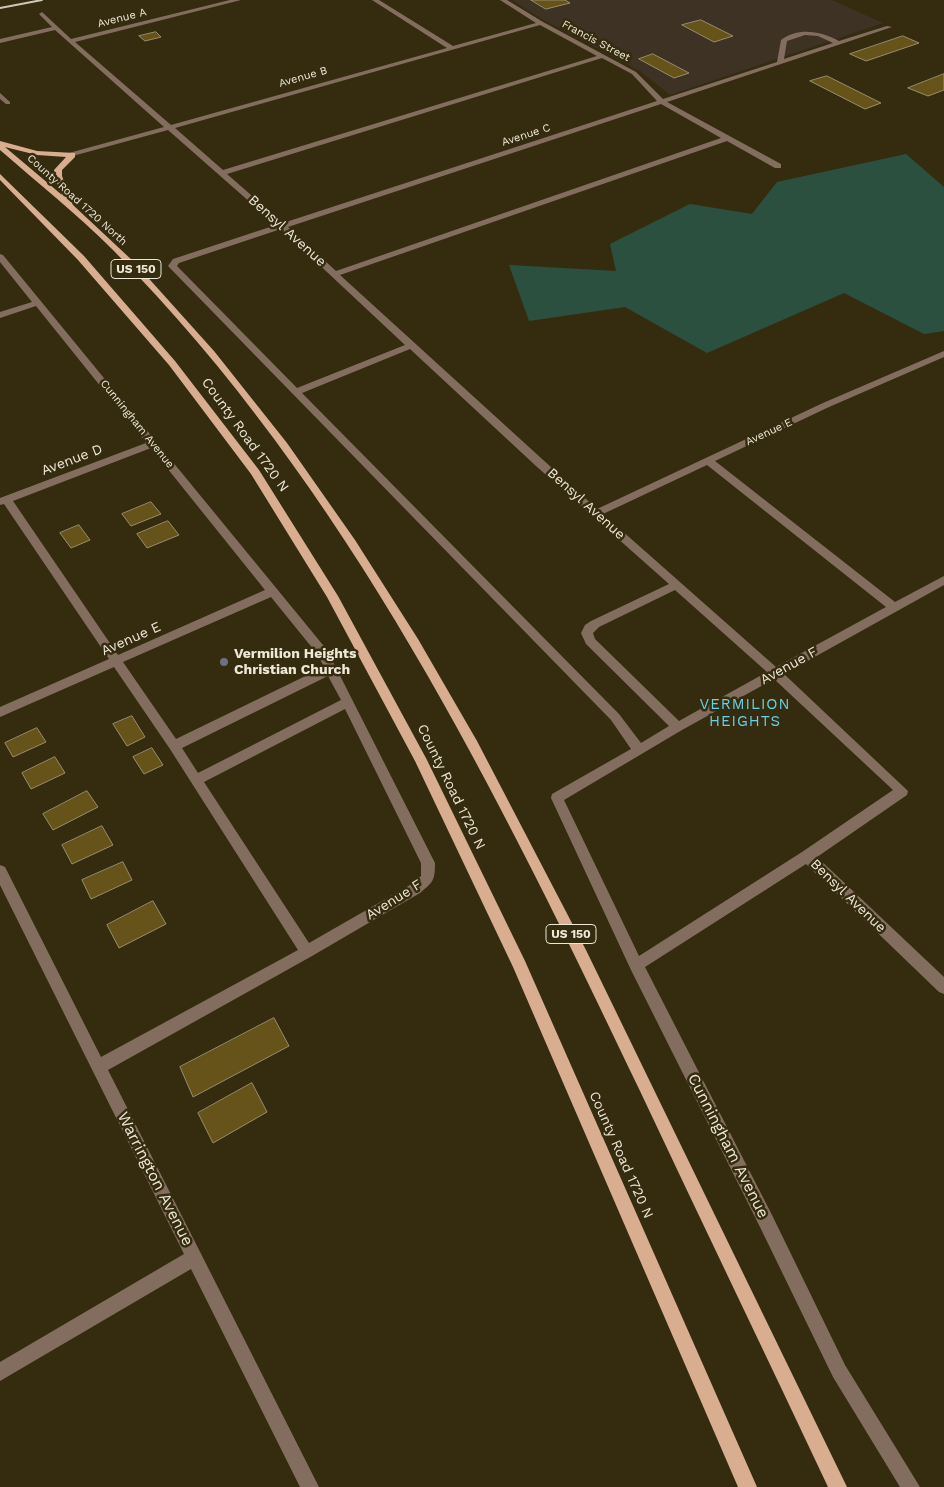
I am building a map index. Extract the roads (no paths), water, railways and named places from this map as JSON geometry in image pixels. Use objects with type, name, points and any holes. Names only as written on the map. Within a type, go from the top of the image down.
[{"type":"main road","points":[[0,142],[25,152],[44,155],[72,155]]},
{"type":"main road","name":"County Road 1720 North","points":[[0,146],[130,262],[256,407]]},
{"type":"main road","points":[[70,207],[58,176],[58,170],[72,155]]},
{"type":"main road","name":"County Road 1720 N","points":[[0,176],[81,258],[172,363],[254,472],[332,596],[420,760],[520,966],[748,1487]]},
{"type":"main road","points":[[0,186],[28,204]]},
{"type":"main road","name":"County Road 1720 N","points":[[256,407],[303,470],[423,656],[507,806],[604,1000],[838,1487]]},
{"type":"street","name":"Avenue A","points":[[70,41],[238,0]]},
{"type":"street","points":[[375,0],[452,48]]},
{"type":"street","name":"Francis Street","points":[[503,0],[541,23],[634,73],[662,102],[778,166]]},
{"type":"street","name":"Bensyl Avenue","points":[[42,14],[55,28],[282,226],[775,674],[902,792],[807,856],[944,987]]},
{"type":"street","name":"Avenue B","points":[[72,155],[541,23]]},
{"type":"street","name":"Avenue C","points":[[296,392],[172,266],[176,261],[889,27]]},
{"type":"street","points":[[0,41],[55,28]]},
{"type":"street","points":[[780,63],[784,40],[792,35],[811,32],[823,35],[839,44]]},
{"type":"street","points":[[222,173],[602,56]]},
{"type":"street","points":[[0,95],[8,103]]},
{"type":"street","points":[[335,274],[728,138]]},
{"type":"street","name":"Cunningham Avenue","points":[[0,257],[274,591]]},
{"type":"street","points":[[0,315],[37,303]]},
{"type":"street","points":[[413,345],[296,392],[615,717],[639,750]]},
{"type":"street","name":"Avenue E","points":[[596,513],[708,460],[943,355]]},
{"type":"street","name":"Avenue D","points":[[3,501],[153,444]]},
{"type":"street","points":[[708,460],[894,608]]},
{"type":"street","points":[[3,501],[174,746],[307,952]]},
{"type":"street","name":"Avenue F","points":[[557,798],[678,727],[944,580]]},
{"type":"street","points":[[677,586],[595,624],[589,628],[587,633],[590,641],[678,727]]},
{"type":"street","name":"Avenue E","points":[[0,712],[117,662],[274,591]]},
{"type":"street","name":"Avenue F","points":[[98,1067],[307,952],[415,889],[428,878],[428,863],[324,653],[274,591]]},
{"type":"street","points":[[174,746],[332,669]]},
{"type":"street","points":[[195,781],[348,702]]},
{"type":"street","name":"Cunningham Avenue","points":[[557,798],[636,965],[839,1371],[911,1487]]},
{"type":"street","points":[[636,965],[807,856]]},
{"type":"street","name":"Warrington Avenue","points":[[0,871],[310,1487]]},
{"type":"street","points":[[0,1372],[195,1257]]},
{"type":"railway","points":[[0,8],[42,0]]},
{"type":"place","name":"Vermilion Heights Christian Church","points":[[224,662]]},
{"type":"district","name":"VERMILION HEIGHTS","points":[[745,714]]}]
